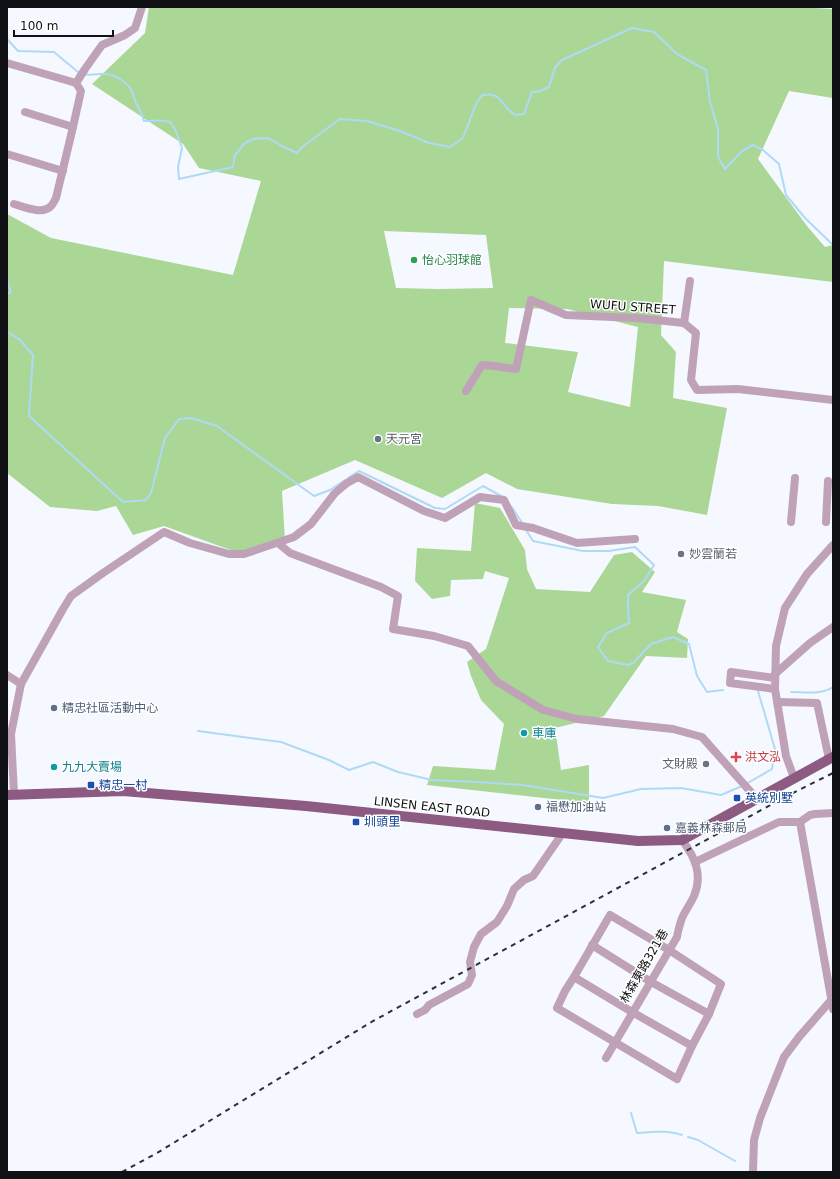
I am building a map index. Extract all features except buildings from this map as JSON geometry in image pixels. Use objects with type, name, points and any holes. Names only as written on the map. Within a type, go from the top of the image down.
[{"type":"main road","name":"LINSEN EAST ROAD","points":[[11,795],[123,791],[306,806],[638,841],[682,840],[831,758]]},
{"type":"street","points":[[76,83],[102,45],[125,35],[135,28],[142,7]]},
{"type":"street","points":[[7,63],[76,83],[80,91],[56,198],[51,206],[45,210],[35,210],[14,204]]},
{"type":"street","points":[[25,112],[73,127]]},
{"type":"street","points":[[7,154],[63,171]]},
{"type":"street","points":[[684,323],[690,281]]},
{"type":"street","name":"WUFU STREET","points":[[466,391],[482,365],[516,369],[531,300],[566,315],[636,318],[684,323],[696,332],[691,380],[697,390],[738,389],[833,400]]},
{"type":"street","points":[[11,795],[11,734],[21,684],[71,596],[164,532],[190,543],[228,554],[244,554],[294,537],[312,524],[335,494],[347,483],[358,477],[424,511],[446,518],[480,497],[504,500],[516,525],[533,528],[577,542],[635,539]]},
{"type":"street","points":[[791,522],[795,478]]},
{"type":"street","points":[[826,522],[828,482]]},
{"type":"street","points":[[278,543],[290,553],[381,587],[398,596],[393,629],[434,636],[468,646],[496,681],[543,710],[577,719],[673,729],[702,737],[758,799]]},
{"type":"street","points":[[794,778],[786,756],[775,689],[776,646],[785,608],[808,574],[833,545]]},
{"type":"street","points":[[775,689],[730,683],[731,672],[775,676],[810,643],[833,627]]},
{"type":"street","points":[[7,675],[21,684]]},
{"type":"street","points":[[778,702],[817,703],[831,758]]},
{"type":"street","points":[[695,862],[779,822],[800,822],[810,815],[833,813]]},
{"type":"street","points":[[800,822],[833,1009]]},
{"type":"street","points":[[417,1014],[425,1010],[429,1005],[468,984],[472,975],[470,962],[472,954],[481,934],[497,922],[507,906],[514,889],[524,880],[533,876],[562,834]]},
{"type":"street","name":"林森東路321巷","points":[[606,1058],[677,936],[683,918],[695,894],[698,870],[689,849],[682,840]]},
{"type":"street","points":[[610,915],[722,984],[710,1014],[692,1046],[677,1079],[557,1008],[565,991],[592,945],[610,915]]},
{"type":"street","points":[[592,945],[650,982],[710,1014]]},
{"type":"street","points":[[574,977],[692,1046]]},
{"type":"street","points":[[753,1172],[754,1140],[760,1118],[784,1058],[799,1037],[832,999]]},
{"type":"green space","points":[[149,7],[797,7],[833,9],[833,98],[789,91],[758,159],[807,226],[825,247],[833,245],[833,282],[664,261],[661,335],[676,352],[673,398],[727,408],[707,515],[658,506],[612,504],[517,489],[486,473],[442,498],[355,460],[282,491],[285,540],[239,553],[164,526],[133,535],[116,506],[97,511],[50,507],[7,473],[7,214],[51,238],[233,275],[261,181],[199,168],[183,144],[92,84],[145,33]],"holes":[[[384,231],[486,235],[493,288],[396,288]],[[509,308],[567,309],[638,327],[630,407],[568,392],[578,352],[505,343]]]},
{"type":"green space","points":[[475,503],[500,508],[525,550],[527,569],[536,589],[590,592],[614,555],[632,552],[655,572],[642,592],[686,600],[677,632],[688,639],[687,658],[646,656],[604,716],[555,728],[561,770],[589,765],[589,803],[427,785],[433,766],[495,770],[504,724],[481,700],[467,662],[486,649],[509,578],[485,571],[483,579],[451,580],[450,596],[432,599],[415,581],[417,548],[471,551]]},
{"type":"waterway","points":[[84,74],[106,74],[117,77],[132,91],[135,102],[144,121],[160,120],[170,122],[176,131],[182,148],[178,167],[179,179],[233,167],[235,155],[245,143],[253,139],[268,138],[297,153],[302,147],[340,119],[367,121],[400,131],[429,143],[450,147],[463,138],[476,104],[482,95],[494,95],[501,100],[510,112],[515,115],[524,114],[532,92],[540,91],[549,87],[555,68],[562,60],[632,28],[654,32],[677,54],[706,70],[710,102],[718,129],[718,157],[725,169],[742,151],[753,145],[763,150],[779,164],[786,195],[805,218],[833,245]]},
{"type":"waterway","points":[[7,39],[18,51],[54,52],[80,73]]},
{"type":"waterway","points":[[7,280],[11,292],[7,294]]},
{"type":"waterway","points":[[7,332],[19,339],[33,355],[29,416],[123,502],[146,500],[151,493],[165,438],[179,419],[191,418],[217,426],[314,496],[330,490],[345,480]]},
{"type":"waterway","points":[[348,478],[359,471],[435,508],[445,509],[483,486],[503,497]]},
{"type":"waterway","points":[[511,506],[523,524]]},
{"type":"waterway","points":[[526,530],[533,541],[583,551],[609,551],[635,547],[654,565],[644,581],[628,595],[629,623],[607,633],[598,647],[608,661],[628,665],[633,663],[651,644],[673,637],[689,644],[697,676],[707,692],[723,690]]},
{"type":"waterway","points":[[791,692],[818,692],[829,690],[833,687]]},
{"type":"waterway","points":[[746,784],[772,769],[775,749],[758,691]]},
{"type":"waterway","points":[[198,731],[281,742],[329,760],[349,770],[373,762],[398,772],[432,780],[523,785],[603,798],[641,789],[681,788],[721,795],[742,786]]},
{"type":"waterway","points":[[631,1113],[637,1133],[665,1132],[682,1135]]},
{"type":"waterway","points":[[688,1137],[698,1140],[735,1161]]},
{"type":"railway","points":[[122,1172],[157,1153],[373,1021],[789,795],[833,773]]},
{"type":"place","name":"怡心羽球館","points":[[414,260]]},
{"type":"place","name":"天元宮","points":[[378,439]]},
{"type":"place","name":"妙雲蘭若","points":[[681,554]]},
{"type":"place","name":"精忠社區活動中心","points":[[54,708]]},
{"type":"place","name":"車庫","points":[[524,733]]},
{"type":"place","name":"洪文泓","points":[[736,757]]},
{"type":"place","name":"文財殿","points":[[706,764]]},
{"type":"place","name":"九九大賣場","points":[[54,767]]},
{"type":"place","name":"精忠一村","points":[[91,785]]},
{"type":"place","name":"英統別墅","points":[[737,798]]},
{"type":"place","name":"福懋加油站","points":[[538,807]]},
{"type":"place","name":"圳頭里","points":[[356,822]]},
{"type":"place","name":"嘉義林森郵局","points":[[667,828]]}]
